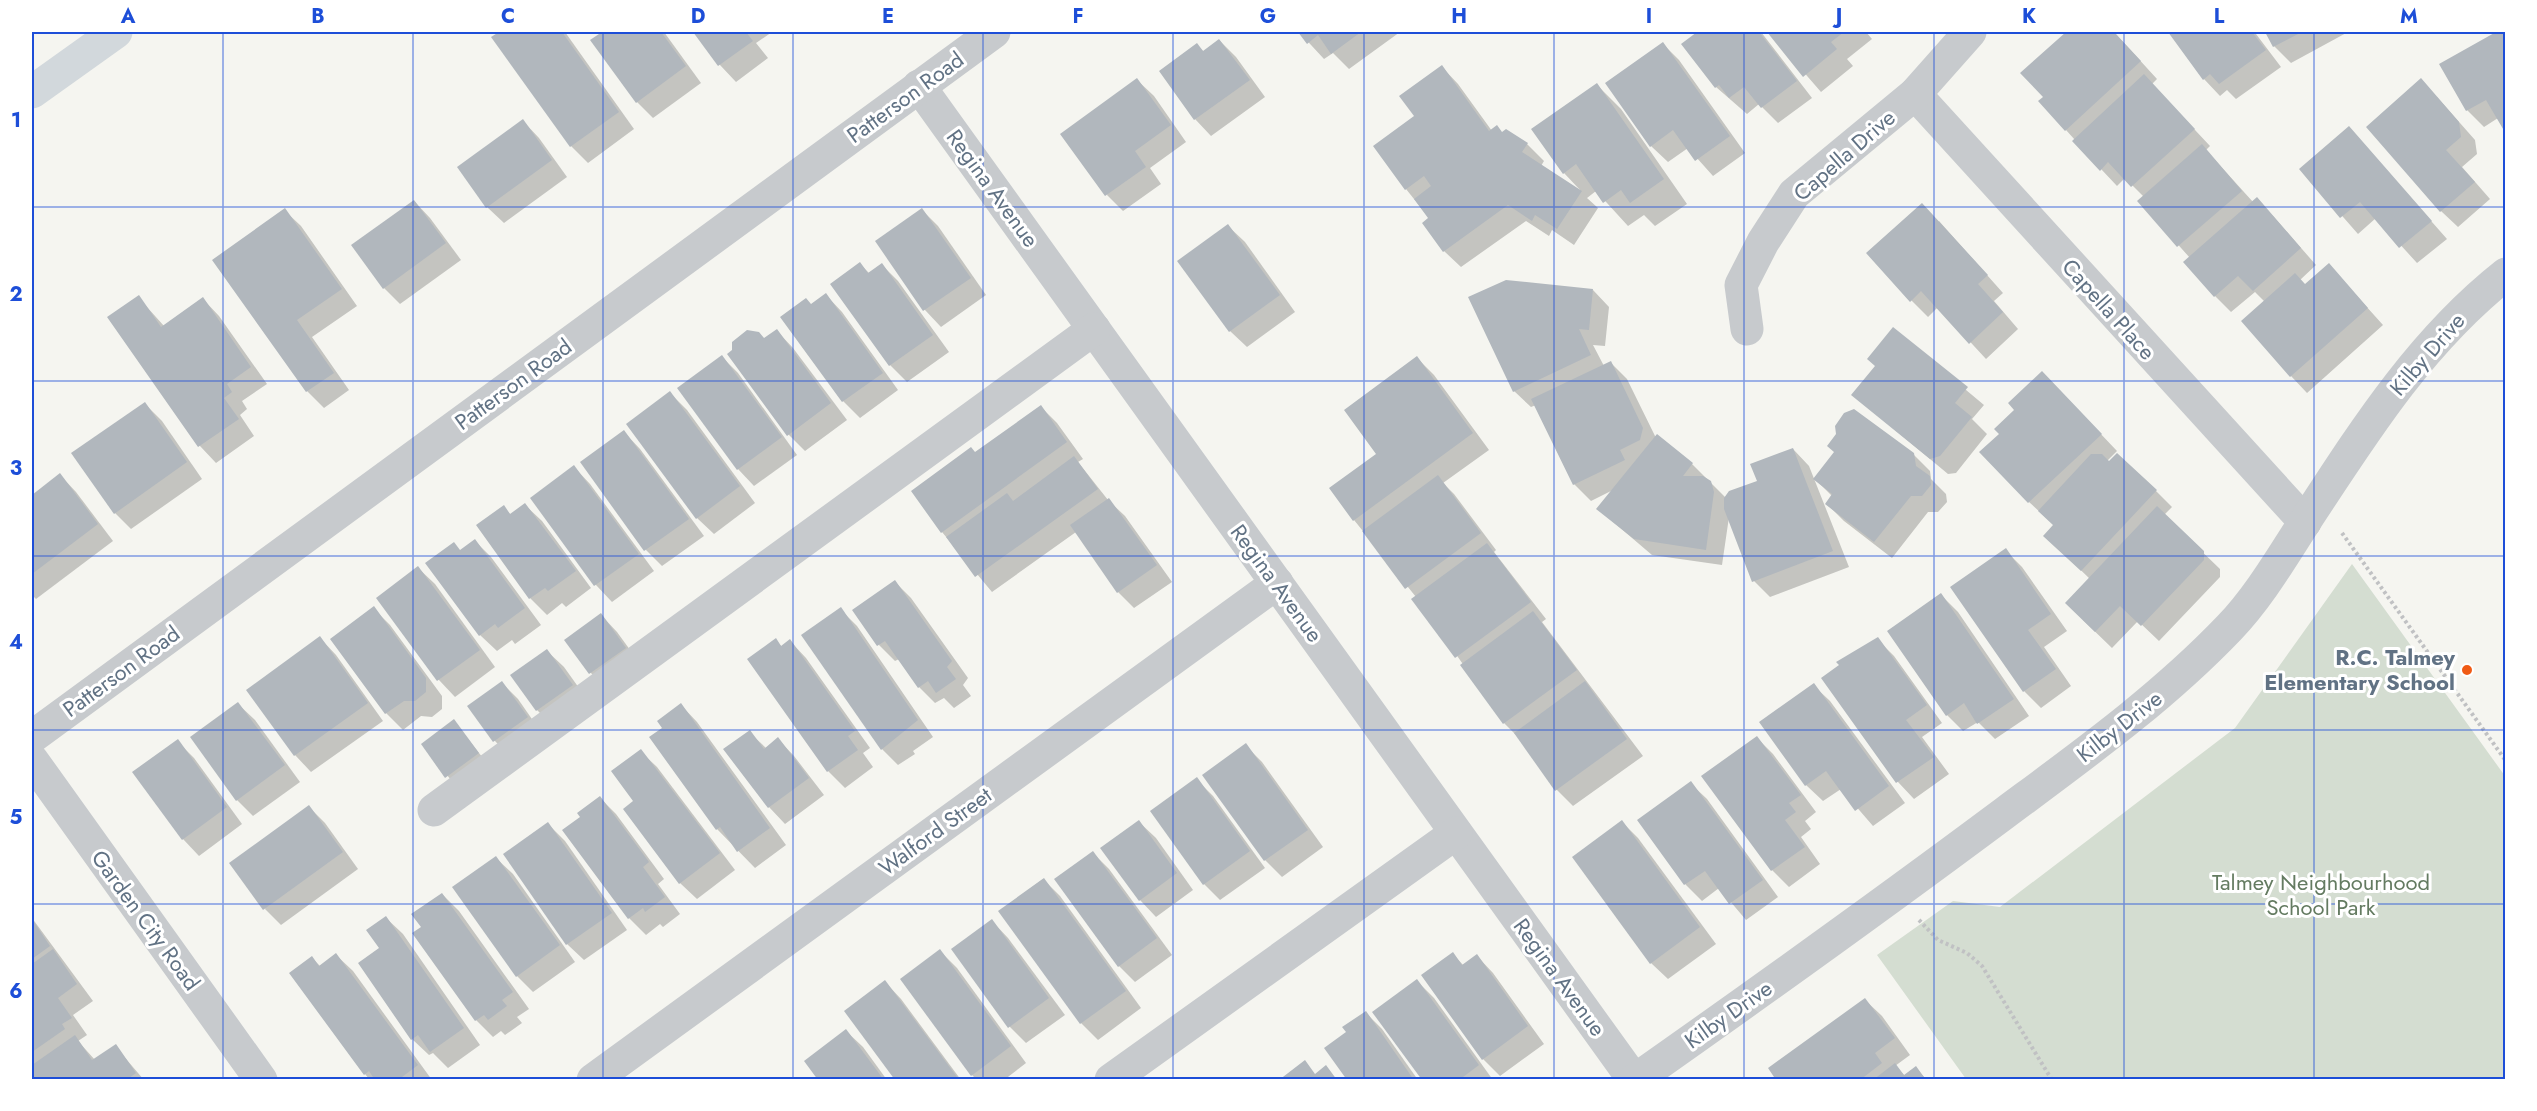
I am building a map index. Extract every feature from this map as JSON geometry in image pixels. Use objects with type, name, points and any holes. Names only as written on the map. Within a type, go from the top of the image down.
[{"type":"main road","points":[[32,92],[116,32]]},
{"type":"street","name":"Patterson Road","points":[[32,737],[994,32]]},
{"type":"street","name":"Capella Drive","points":[[1747,329],[1741,285],[1763,242],[1794,194],[1915,94],[1970,32]]},
{"type":"street","name":"Regina Avenue","points":[[919,86],[1635,1080]]},
{"type":"street","name":"Capella Place","points":[[1915,94],[2305,522]]},
{"type":"street","name":"Kilby Drive","points":[[1635,1080],[1885,903],[2129,720],[2186,672],[2232,625],[2272,572],[2370,425],[2426,348],[2481,293],[2505,274]]},
{"type":"street","points":[[434,810],[1094,329]]},
{"type":"street","name":"Walford Street","points":[[593,1080],[1277,583]]},
{"type":"street","name":"Garden City Road","points":[[32,760],[261,1080]]},
{"type":"street","points":[[1111,1080],[1456,833]]},
{"type":"path","points":[[2338,528],[2505,761]]},
{"type":"path","points":[[1885,903],[1914,915],[1938,940],[1967,953],[1982,966],[2052,1080]]},
{"type":"green space","name":"Talmey Neighbourhood School Park","points":[[2352,564],[2505,776],[2505,1079],[1966,1079],[1877,955],[1953,901],[2000,907],[2235,728]]},
{"type":"building","points":[[499,32],[562,32],[619,112],[570,147],[491,37]]},
{"type":"building","points":[[602,32],[661,32],[686,66],[636,103],[590,40]]},
{"type":"building","points":[[693,32],[746,32],[753,41],[718,66]]},
{"type":"building","points":[[1298,32],[1361,32],[1331,54],[1318,35],[1307,44]]},
{"type":"building","points":[[1697,32],[1759,32],[1797,81],[1761,108],[1744,87],[1729,98],[1719,85],[1715,88],[1681,44]]},
{"type":"building","points":[[1767,32],[1844,32],[1831,42],[1837,49],[1803,77]]},
{"type":"building","points":[[2066,32],[2114,32],[2141,61],[2065,131],[2038,101],[2043,97],[2020,73]]},
{"type":"building","points":[[2168,32],[2252,32],[2266,50],[2219,84],[2210,74],[2203,80]]},
{"type":"building","points":[[2265,32],[2302,32],[2273,47]]},
{"type":"building","points":[[2496,32],[2503,32],[2506,36],[2506,134],[2486,100],[2466,111],[2439,64]]},
{"type":"building","points":[[1219,39],[1250,80],[1194,120],[1159,71],[1197,43],[1203,51]]},
{"type":"building","points":[[1663,42],[1730,136],[1695,161],[1673,130],[1650,147],[1605,83]]},
{"type":"building","points":[[1442,65],[1489,131],[1497,125],[1502,132],[1506,129],[1528,143],[1522,152],[1582,191],[1557,229],[1535,215],[1532,221],[1508,205],[1443,252],[1422,223],[1428,218],[1414,199],[1431,186],[1424,176],[1405,190],[1373,146],[1414,116],[1399,96]]},
{"type":"building","points":[[2144,74],[2195,129],[2131,187],[2108,162],[2100,171],[2072,141]]},
{"type":"building","points":[[1137,78],[1171,125],[1135,151],[1146,167],[1105,196],[1060,134]]},
{"type":"building","points":[[2421,78],[2459,122],[2461,137],[2446,150],[2475,182],[2440,212],[2366,127]]},
{"type":"building","points":[[1597,83],[1664,179],[1630,203],[1621,190],[1603,203],[1576,164],[1563,174],[1531,129]]},
{"type":"building","points":[[523,119],[552,160],[486,208],[457,167]]},
{"type":"building","points":[[2349,126],[2432,221],[2399,248],[2360,202],[2340,218],[2299,169]]},
{"type":"building","points":[[2202,144],[2242,191],[2177,247],[2137,201]]},
{"type":"building","points":[[2257,197],[2301,248],[2253,291],[2238,276],[2214,297],[2183,262]]},
{"type":"building","points":[[414,200],[446,243],[383,289],[351,245]]},
{"type":"building","points":[[1922,203],[1988,275],[1978,284],[2003,312],[1969,344],[1921,291],[1910,302],[1866,253]]},
{"type":"building","points":[[285,208],[342,289],[297,320],[334,373],[306,392],[212,260]]},
{"type":"building","points":[[922,208],[971,278],[923,311],[875,241]]},
{"type":"building","points":[[1228,224],[1280,295],[1229,332],[1177,261]]},
{"type":"building","points":[[860,262],[868,273],[882,263],[933,335],[889,366],[830,284]]},
{"type":"building","points":[[2329,263],[2368,308],[2290,377],[2241,321],[2295,273],[2305,284]]},
{"type":"building","points":[[1506,280],[1593,289],[1589,330],[1579,329],[1591,355],[1513,392],[1468,297]]},
{"type":"building","points":[[826,293],[883,373],[842,402],[780,317],[806,298],[811,304]]},
{"type":"building","points":[[139,295],[161,327],[203,297],[251,367],[227,384],[232,392],[224,398],[239,419],[198,447],[107,317]]},
{"type":"building","points":[[1893,327],[1968,387],[1955,403],[1972,417],[1940,456],[1930,459],[1851,395],[1875,366],[1867,359]]},
{"type":"building","points":[[777,329],[831,403],[787,436],[727,354],[732,350],[732,342],[747,330],[759,332],[764,338]]},
{"type":"building","points":[[722,355],[782,437],[737,470],[677,388]]},
{"type":"building","points":[[1417,356],[1473,433],[1353,521],[1329,488],[1376,454],[1344,410]]},
{"type":"building","points":[[1611,361],[1643,428],[1640,440],[1620,450],[1625,460],[1573,485],[1531,399]]},
{"type":"building","points":[[2042,371],[2102,434],[2028,503],[1979,452],[1999,434],[1994,429],[2014,410],[2008,403]]},
{"type":"building","points":[[670,391],[740,486],[696,519],[626,424]]},
{"type":"building","points":[[145,402],[187,462],[114,514],[71,453]]},
{"type":"building","points":[[1041,405],[1067,442],[941,533],[911,491],[971,447],[975,452]]},
{"type":"building","points":[[1854,409],[1914,453],[1916,466],[1930,476],[1931,485],[1922,496],[1911,496],[1874,542],[1825,504],[1832,494],[1813,479],[1834,452],[1827,446],[1836,434],[1835,426],[1844,413]]},
{"type":"building","points":[[624,430],[689,519],[644,551],[580,462]]},
{"type":"building","points":[[1657,434],[1693,463],[1683,476],[1703,476],[1711,481],[1714,492],[1706,550],[1634,539],[1596,509]]},
{"type":"building","points":[[1793,448],[1833,551],[1752,582],[1724,509],[1724,498],[1729,491],[1757,481],[1750,464]]},
{"type":"building","points":[[2117,453],[2157,490],[2081,571],[2043,536],[2053,525],[2038,511],[2091,454],[2102,454],[2109,461]]},
{"type":"building","points":[[1074,456],[1098,489],[975,577],[946,537],[1007,493],[1013,501]]},
{"type":"building","points":[[574,465],[639,554],[594,586],[530,498]]},
{"type":"building","points":[[60,473],[98,524],[32,574],[32,495]]},
{"type":"building","points":[[1438,475],[1481,533],[1405,589],[1362,531]]},
{"type":"building","points":[[1109,498],[1157,565],[1117,593],[1070,525]]},
{"type":"building","points":[[525,503],[576,571],[548,591],[545,588],[529,599],[476,525],[504,505],[510,514]]},
{"type":"building","points":[[2157,506],[2204,551],[2204,560],[2141,626],[2120,606],[2095,632],[2065,603]]},
{"type":"building","points":[[475,539],[525,608],[498,628],[495,624],[479,636],[425,563],[454,542],[460,550]]},
{"type":"building","points":[[1487,543],[1531,602],[1455,658],[1411,599]]},
{"type":"building","points":[[2006,548],[2051,614],[2028,630],[2056,669],[2023,692],[1950,587]]},
{"type":"building","points":[[418,566],[480,650],[437,681],[376,598]]},
{"type":"building","points":[[895,580],[952,661],[947,667],[956,679],[936,693],[928,681],[918,688],[885,641],[877,646],[852,610]]},
{"type":"building","points":[[1941,593],[2014,699],[1977,724],[1964,703],[1946,716],[1887,631]]},
{"type":"building","points":[[374,606],[426,678],[426,692],[415,701],[404,701],[385,714],[330,639]]},
{"type":"building","points":[[841,607],[918,720],[881,750],[801,635]]},
{"type":"building","points":[[1533,611],[1577,670],[1503,724],[1460,665]]},
{"type":"building","points":[[601,613],[626,648],[589,674],[564,640]]},
{"type":"building","points":[[320,636],[368,703],[294,756],[246,690]]},
{"type":"building","points":[[1878,637],[1927,705],[1906,720],[1934,757],[1896,783],[1821,678],[1839,665],[1836,662]]},
{"type":"building","points":[[776,638],[781,646],[790,639],[855,731],[848,736],[858,750],[827,772],[747,659]]},
{"type":"building","points":[[547,649],[573,685],[536,711],[510,675]]},
{"type":"building","points":[[502,681],[528,717],[493,742],[467,706]]},
{"type":"building","points":[[1585,681],[1627,739],[1555,791],[1514,733]]},
{"type":"building","points":[[1814,683],[1889,786],[1855,811],[1826,771],[1805,786],[1759,722]]},
{"type":"building","points":[[238,702],[285,765],[236,801],[190,737]]},
{"type":"building","points":[[681,703],[770,828],[737,852],[720,827],[716,830],[649,737],[662,728],[657,721]]},
{"type":"building","points":[[454,719],[479,753],[445,778],[421,744]]},
{"type":"building","points":[[750,730],[764,749],[778,737],[809,778],[768,808],[723,749]]},
{"type":"building","points":[[1757,736],[1801,795],[1789,803],[1796,812],[1785,820],[1805,847],[1771,871],[1701,776]]},
{"type":"building","points":[[178,739],[227,807],[182,840],[132,772]]},
{"type":"building","points":[[1246,743],[1308,830],[1264,861],[1202,775]]},
{"type":"building","points":[[641,749],[720,853],[679,884],[623,809],[633,801],[611,771]]},
{"type":"building","points":[[1197,777],[1250,851],[1203,885],[1150,811]]},
{"type":"building","points":[[1691,781],[1763,880],[1729,904],[1705,871],[1684,885],[1637,820]]},
{"type":"building","points":[[600,796],[649,862],[643,867],[665,897],[645,912],[643,908],[628,919],[562,830],[580,817],[577,813]]},
{"type":"building","points":[[309,805],[343,852],[263,910],[229,863]]},
{"type":"building","points":[[1139,820],[1177,873],[1139,901],[1100,848]]},
{"type":"building","points":[[1622,820],[1700,927],[1650,964],[1572,857]]},
{"type":"building","points":[[548,822],[612,913],[566,945],[503,854]]},
{"type":"building","points":[[1093,851],[1157,938],[1118,967],[1054,879]]},
{"type":"building","points":[[496,856],[560,945],[516,977],[452,887]]},
{"type":"building","points":[[1044,878],[1126,991],[1080,1024],[998,911]]},
{"type":"building","points":[[442,893],[513,992],[502,1000],[507,1006],[488,1020],[484,1015],[475,1021],[412,933],[421,927],[411,914]]},
{"type":"building","points":[[386,916],[464,1028],[430,1052],[418,1035],[411,1040],[358,963],[379,948],[366,930]]},
{"type":"building","points":[[32,919],[50,946],[32,959]]},
{"type":"building","points":[[992,919],[1049,998],[1008,1028],[951,949]]},
{"type":"building","points":[[53,949],[77,984],[58,998],[72,1018],[62,1024],[65,1029],[32,1052],[32,964]]},
{"type":"building","points":[[940,949],[1011,1046],[971,1076],[900,979]]},
{"type":"building","points":[[1453,952],[1462,965],[1477,954],[1528,1026],[1482,1060],[1421,975]]},
{"type":"building","points":[[336,953],[418,1065],[398,1080],[375,1080],[369,1071],[364,1075],[289,973],[312,956],[319,966]]},
{"type":"building","points":[[1417,979],[1479,1065],[1459,1080],[1422,1080],[1372,1012]]},
{"type":"building","points":[[885,980],[957,1077],[955,1080],[895,1080],[844,1011]]},
{"type":"building","points":[[1865,998],[1895,1038],[1875,1053],[1882,1063],[1860,1080],[1776,1080],[1768,1068]]},
{"type":"building","points":[[1366,1011],[1414,1080],[1347,1080],[1324,1048],[1346,1032],[1342,1027]]},
{"type":"building","points":[[846,1029],[884,1080],[818,1080],[804,1061]]},
{"type":"building","points":[[75,1035],[92,1060],[116,1044],[136,1073],[126,1080],[32,1080],[32,1065]]},
{"type":"building","points":[[1305,1060],[1315,1074],[1326,1065],[1337,1080],[1279,1080]]},
{"type":"building","points":[[1895,1063],[1904,1075],[1916,1066],[1926,1080],[1873,1080]]},
{"type":"place","name":"R.C. Talmey Elementary School","points":[[2467,670]]}]
